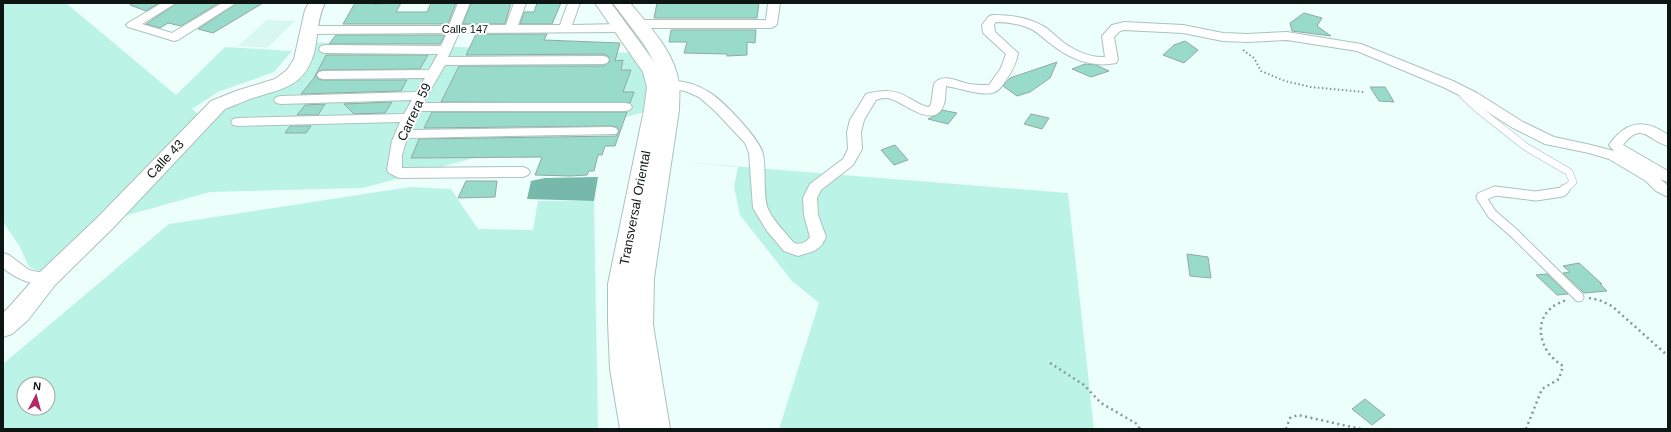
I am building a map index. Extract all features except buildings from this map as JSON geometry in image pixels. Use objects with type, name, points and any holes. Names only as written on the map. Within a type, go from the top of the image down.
[{"type":"main road","name":"Calle 43","points":[[3,327],[19,313],[47,279],[106,223],[218,105],[282,82],[294,74],[303,59],[313,10],[317,3]]},
{"type":"main road","name":"Transversal Oriental","points":[[603,3],[630,26],[661,57],[666,68],[670,85],[669,110],[642,278],[641,325],[656,429]]},
{"type":"main road","name":"Transversal Oriental","points":[[621,3],[630,26],[652,72],[656,87],[654,110],[620,284],[620,322],[623,369],[634,429]]},
{"type":"street","points":[[170,3],[132,24],[174,37],[230,3]]},
{"type":"street","name":"Carrera 59","points":[[464,3],[443,55],[414,107],[402,134],[394,163],[394,170],[399,173],[523,172]]},
{"type":"street","points":[[511,29],[520,3]]},
{"type":"street","points":[[565,28],[574,3]]},
{"type":"street","name":"Calle 147","points":[[308,30],[511,29],[771,24],[774,3]]},
{"type":"street","points":[[670,85],[688,87],[704,94],[720,108],[751,141],[756,153],[760,208],[772,227],[789,247],[798,250],[809,248],[816,242],[818,236],[810,215],[810,198],[815,187],[848,162],[855,149],[854,132],[857,120],[872,97],[882,94],[897,96],[924,111],[931,112],[939,104],[940,84],[945,82],[968,88],[992,90],[1004,74],[1011,59],[1012,53],[989,33],[988,25],[992,19],[1003,18],[1034,26],[1042,30],[1056,43],[1078,56],[1091,60],[1102,61],[1112,60],[1108,36],[1116,28],[1124,26],[1183,29],[1223,37],[1247,38],[1287,36],[1361,48],[1448,84],[1472,96],[1518,125],[1550,141],[1591,149],[1614,156],[1633,166],[1651,178],[1660,188],[1668,192]]},
{"type":"street","points":[[325,49],[443,55],[603,60]]},
{"type":"street","points":[[323,75],[433,74]]},
{"type":"street","points":[[281,100],[414,107],[625,107]]},
{"type":"street","points":[[238,122],[414,107]]},
{"type":"street","points":[[1668,142],[1653,131],[1639,128],[1633,129],[1621,138],[1616,145],[1620,150],[1668,177]]},
{"type":"street","points":[[402,134],[611,131]]},
{"type":"street","points":[[3,259],[16,271],[28,277],[47,279]]},
{"type":"lane","points":[[1448,84],[1526,147],[1569,172],[1573,182],[1562,192],[1536,196],[1495,191],[1481,198],[1486,209],[1492,216],[1510,230],[1578,297]]},
{"type":"path","points":[[1223,37],[1237,44],[1240,48],[1252,55],[1259,64],[1261,71],[1273,78],[1293,83],[1364,92]]},
{"type":"path","points":[[1526,429],[1542,389],[1559,379],[1563,366],[1548,353],[1541,332],[1540,324],[1545,314],[1552,306],[1564,300],[1578,297],[1599,300],[1612,306],[1668,356]]},
{"type":"path","points":[[1050,363],[1084,385],[1101,402],[1137,424],[1140,429]]},
{"type":"path","points":[[1286,429],[1290,418],[1298,415],[1361,429]]},
{"type":"shaded area","points":[[3,3],[66,3],[176,95],[225,47],[292,51],[274,72],[218,92],[192,109],[203,118],[293,74],[305,42],[636,53],[653,88],[652,110],[363,188],[210,192],[110,220],[46,268],[39,271],[29,267],[20,247],[3,222]]},
{"type":"shaded area","points":[[267,20],[295,21],[267,48],[238,46]]},
{"type":"shaded area","points":[[670,161],[1068,193],[1094,429],[779,429],[819,303],[792,281],[740,215],[734,187],[738,167]]},
{"type":"shaded area","points":[[598,177],[594,201],[527,199],[531,181],[545,178]]},
{"type":"shaded area","points":[[410,187],[451,189],[478,229],[533,230],[538,201],[594,201],[598,429],[3,429],[3,364],[169,224]]}]
